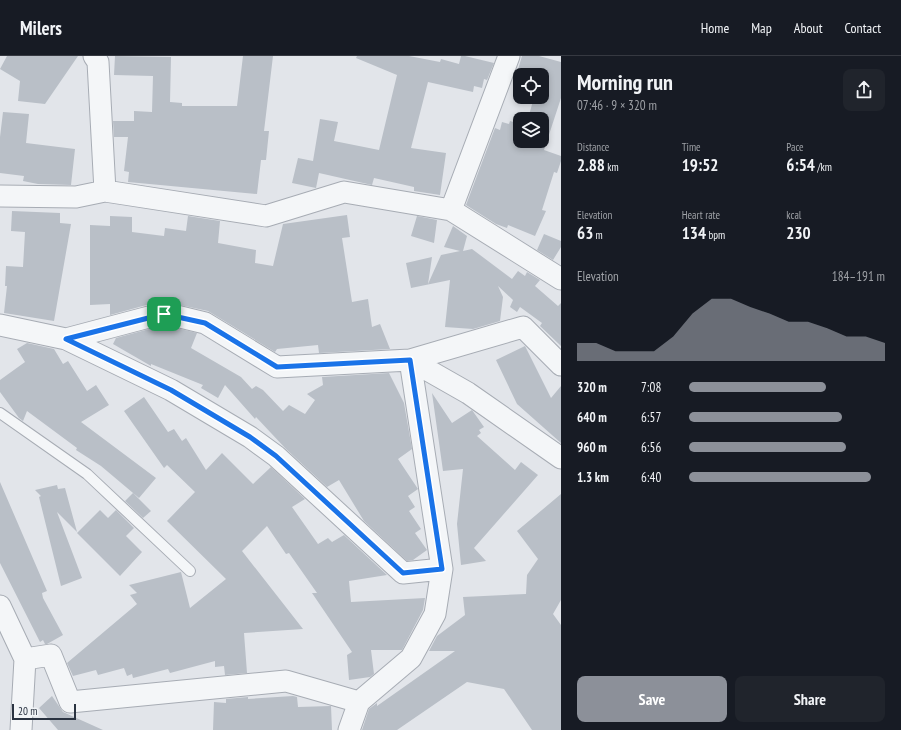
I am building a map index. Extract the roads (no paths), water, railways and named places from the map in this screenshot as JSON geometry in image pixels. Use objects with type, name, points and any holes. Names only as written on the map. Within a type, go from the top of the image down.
[{"type":"street","points":[[94,56],[98,62],[105,191]]},
{"type":"street","points":[[451,210],[509,56]]},
{"type":"street","points":[[0,196],[76,197],[105,191],[266,216],[344,192],[451,210],[561,280]]},
{"type":"street","points":[[66,339],[164,314],[205,323],[277,367],[410,360],[523,327],[561,365]]},
{"type":"street","points":[[0,325],[66,339],[171,390],[250,437],[276,456],[403,573],[442,569]]},
{"type":"street","points":[[410,360],[468,393],[561,458]]},
{"type":"street","points":[[349,730],[359,702],[411,658],[435,614],[442,569],[410,360]]},
{"type":"street","points":[[0,606],[25,659],[21,730]]},
{"type":"street","points":[[25,659],[50,655],[70,702],[286,681],[359,702]]},
{"type":"lane","points":[[0,413],[87,474],[190,571]]}]
